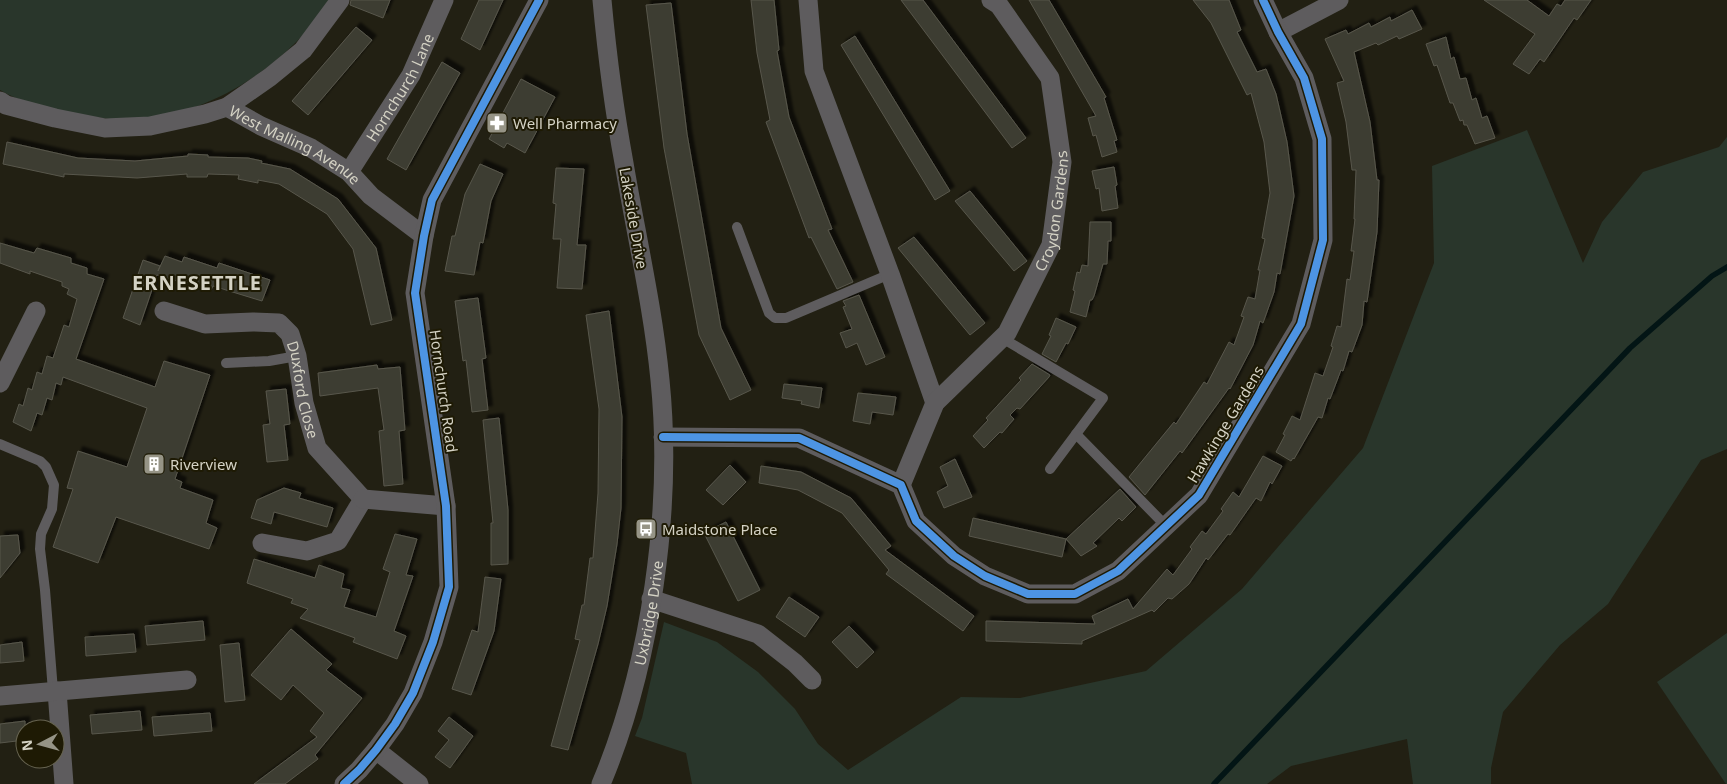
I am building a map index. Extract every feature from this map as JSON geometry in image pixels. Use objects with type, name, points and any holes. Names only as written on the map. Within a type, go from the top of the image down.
[{"type":"street","points":[[227,107],[270,77],[303,50],[340,0]]},
{"type":"street","name":"Hornchurch Lane","points":[[349,172],[411,75],[444,0]]},
{"type":"street","name":"Hornchurch Road","points":[[344,784],[376,750],[395,724],[413,694],[449,587],[446,506],[415,293],[432,200],[539,0]]},
{"type":"street","name":"Lakeside Drive","points":[[602,0],[615,110],[654,328],[660,382],[663,437]]},
{"type":"street","points":[[808,0],[814,71],[890,274],[935,404]]},
{"type":"street","name":"Croydon Gardens","points":[[901,485],[935,404],[1007,333],[1051,246],[1062,162],[1050,78],[999,5],[991,0]]},
{"type":"street","name":"Hawkinge Gardens","points":[[901,485],[916,521],[954,556],[985,576],[1028,594],[1075,594],[1118,571],[1199,495],[1301,324],[1323,240],[1322,139],[1304,78],[1262,0]]},
{"type":"street","points":[[1278,32],[1338,0]]},
{"type":"street","name":"West Malling Avenue","points":[[0,101],[6,105],[55,118],[105,128],[150,126],[205,114],[227,107],[261,126],[311,148],[349,172],[371,196],[395,216],[424,236]]},
{"type":"street","points":[[0,383],[36,311]]},
{"type":"street","name":"Duxford Close","points":[[164,311],[205,324],[253,322],[279,324],[290,334],[297,356],[304,403],[317,448],[363,500]]},
{"type":"street","points":[[663,437],[799,438],[901,485]]},
{"type":"street","name":"Uxbridge Drive","points":[[602,784],[630,701],[651,599],[661,518],[663,437]]},
{"type":"street","points":[[262,543],[307,551],[338,541],[363,500],[446,506]]},
{"type":"street","points":[[651,599],[758,634],[796,663],[812,680]]},
{"type":"street","points":[[0,696],[187,680]]},
{"type":"street","points":[[55,691],[64,784]]},
{"type":"street","points":[[376,750],[419,784]]},
{"type":"lane","points":[[738,227],[769,313],[775,318],[786,318],[890,274]]},
{"type":"lane","points":[[1002,338],[1103,398],[1050,469]]},
{"type":"lane","points":[[226,363],[270,361],[297,356]]},
{"type":"lane","points":[[1076,434],[1166,526]]},
{"type":"lane","points":[[0,444],[40,461],[46,467],[54,484],[52,509],[40,534],[40,549],[46,590],[55,691]]},
{"type":"green space","points":[[0,0],[330,0],[313,24],[292,46],[269,66],[243,84],[188,110],[158,117],[129,120],[98,118],[51,109],[25,101],[0,90]]},
{"type":"green space","points":[[1527,130],[1583,263],[1602,222],[1643,172],[1719,147],[1727,137],[1727,449],[1701,460],[1608,604],[1560,645],[1503,712],[1491,768],[1491,784],[1413,784],[1407,739],[1291,766],[1267,784],[692,784],[686,753],[635,736],[642,718],[664,622],[717,642],[758,672],[795,709],[818,744],[848,770],[961,697],[1020,698],[1146,671],[1242,589],[1363,448],[1434,263],[1432,166]]},
{"type":"green space","points":[[1727,633],[1727,784],[1726,784],[1657,682]]},
{"type":"building","points":[[351,0],[390,0],[383,18],[350,5]]},
{"type":"building","points":[[479,0],[503,0],[480,50],[461,39]]},
{"type":"building","points":[[751,0],[774,0],[779,50],[777,51],[789,117],[832,229],[828,230],[853,282],[837,289],[811,237],[809,238],[766,122],[770,120],[757,53]]},
{"type":"building","points":[[901,0],[923,0],[1026,138],[1012,148]]},
{"type":"building","points":[[1029,0],[1049,0],[1106,97],[1104,98],[1117,140],[1114,141],[1117,152],[1102,157],[1096,135],[1093,136],[1088,118],[1096,116]]},
{"type":"building","points":[[1193,0],[1229,0],[1241,30],[1237,32],[1257,72],[1266,69],[1276,94],[1287,142],[1294,196],[1280,274],[1277,273],[1274,292],[1263,323],[1260,321],[1253,345],[1230,389],[1182,453],[1180,451],[1145,495],[1129,477],[1174,422],[1176,424],[1204,382],[1207,384],[1229,342],[1234,345],[1244,317],[1241,316],[1248,297],[1255,299],[1260,270],[1258,270],[1265,239],[1262,238],[1270,193],[1264,142],[1251,93],[1247,95],[1211,23]]},
{"type":"building","points":[[1484,0],[1527,0],[1549,16],[1557,4],[1561,6],[1565,0],[1591,0],[1577,20],[1574,18],[1544,62],[1540,59],[1529,74],[1513,64],[1535,34]]},
{"type":"building","points":[[671,3],[687,134],[721,328],[751,390],[730,400],[699,335],[664,148],[646,5]]},
{"type":"building","points":[[1412,10],[1422,29],[1399,39],[1397,36],[1378,45],[1376,43],[1354,52],[1370,122],[1377,180],[1379,180],[1377,232],[1367,302],[1364,301],[1362,325],[1352,352],[1349,351],[1343,371],[1341,370],[1330,399],[1328,398],[1322,418],[1318,417],[1294,459],[1291,461],[1276,452],[1292,416],[1300,420],[1315,373],[1323,376],[1333,347],[1331,346],[1337,326],[1341,327],[1347,279],[1350,280],[1354,251],[1351,251],[1355,219],[1356,170],[1352,170],[1346,122],[1337,83],[1344,81],[1325,39],[1346,30],[1348,34],[1369,23],[1371,27],[1390,17],[1391,21]]},
{"type":"building","points":[[356,27],[372,40],[308,115],[292,101]]},
{"type":"building","points":[[855,36],[950,191],[935,200],[841,45]]},
{"type":"building","points":[[1446,37],[1451,59],[1454,57],[1460,79],[1466,78],[1472,100],[1476,98],[1482,118],[1487,116],[1495,138],[1475,144],[1467,125],[1464,125],[1463,120],[1460,121],[1453,103],[1450,103],[1437,65],[1434,66],[1426,44]]},
{"type":"building","points":[[442,62],[460,73],[406,170],[387,159]]},
{"type":"building","points":[[521,79],[555,97],[525,153],[507,143],[504,148],[489,139]]},
{"type":"building","points":[[7,142],[78,158],[135,161],[188,156],[188,154],[208,155],[208,157],[248,158],[262,161],[261,163],[290,169],[338,199],[376,248],[392,320],[371,325],[353,249],[327,214],[279,184],[258,180],[258,183],[238,179],[239,175],[208,174],[207,177],[187,177],[187,174],[137,178],[64,174],[64,177],[3,164]]},
{"type":"building","points":[[480,164],[503,174],[491,201],[483,243],[480,242],[474,275],[445,271],[452,236],[455,236],[465,194]]},
{"type":"building","points":[[1114,167],[1118,208],[1102,211],[1099,188],[1096,189],[1092,171]]},
{"type":"building","points":[[556,168],[584,169],[577,245],[586,245],[582,289],[557,288],[561,239],[553,239],[556,204],[553,203]]},
{"type":"building","points":[[970,191],[1027,261],[1014,271],[955,201]]},
{"type":"building","points":[[1090,222],[1111,222],[1111,241],[1108,241],[1107,264],[1103,264],[1086,317],[1070,312],[1077,272],[1080,273],[1082,265],[1088,266]]},
{"type":"building","points":[[914,237],[985,323],[970,335],[898,248]]},
{"type":"building","name":"Riverview","points":[[0,243],[34,253],[37,248],[71,258],[71,263],[87,268],[87,274],[104,279],[76,359],[155,387],[164,361],[210,375],[175,479],[182,482],[180,488],[213,500],[206,523],[217,528],[209,549],[116,517],[98,563],[53,547],[73,489],[67,488],[78,451],[127,467],[147,408],[63,377],[61,385],[56,383],[52,400],[47,398],[42,415],[37,413],[31,431],[13,422],[19,404],[23,406],[28,388],[32,390],[37,372],[42,374],[47,356],[53,358],[64,325],[69,327],[77,299],[67,294],[69,289],[62,286],[62,282],[30,271],[30,274],[0,263]]},
{"type":"building","points":[[165,256],[182,262],[184,257],[217,268],[219,263],[270,280],[262,301],[213,286],[211,290],[178,279],[177,281],[157,275],[140,325],[123,318],[143,260],[160,266],[158,271]]},
{"type":"building","points":[[859,295],[885,357],[866,365],[857,343],[846,348],[840,333],[852,329],[843,307],[846,306],[843,301]]},
{"type":"building","points":[[478,298],[486,358],[482,359],[488,410],[472,412],[466,360],[463,361],[455,301]]},
{"type":"building","points":[[609,311],[622,417],[621,508],[607,606],[568,750],[551,746],[580,640],[575,639],[582,605],[584,605],[590,558],[593,558],[598,493],[599,409],[586,315]]},
{"type":"building","points":[[1056,318],[1076,327],[1056,362],[1042,354],[1051,336],[1049,335]]},
{"type":"building","points":[[1032,364],[1050,375],[1049,377],[1020,409],[1017,408],[1010,415],[1014,419],[1002,433],[1000,432],[984,448],[973,436],[988,420],[986,418],[1021,380],[1019,378]]},
{"type":"building","points":[[377,365],[378,369],[400,367],[405,430],[399,431],[403,484],[384,486],[379,431],[384,430],[378,388],[320,396],[318,373]]},
{"type":"building","points":[[784,384],[822,388],[819,408],[801,404],[802,401],[782,398]]},
{"type":"building","points":[[286,389],[290,424],[284,425],[288,460],[267,462],[263,425],[270,424],[266,391]]},
{"type":"building","points":[[858,393],[896,397],[893,415],[872,412],[870,424],[853,421]]},
{"type":"building","points":[[499,418],[508,510],[508,564],[491,565],[491,523],[493,523],[483,420]]},
{"type":"building","points":[[1263,456],[1282,466],[1272,484],[1270,482],[1261,501],[1256,498],[1230,535],[1228,534],[1208,560],[1206,558],[1189,584],[1172,599],[1168,598],[1154,612],[1152,610],[1082,641],[1082,644],[986,641],[986,621],[1095,624],[1092,616],[1128,599],[1133,609],[1167,569],[1173,575],[1192,549],[1190,547],[1202,531],[1206,534],[1223,511],[1221,509],[1233,492],[1239,497]]},
{"type":"building","points":[[955,459],[972,497],[944,508],[937,492],[948,486],[940,467]]},
{"type":"building","points":[[730,465],[746,482],[723,505],[706,490]]},
{"type":"building","points":[[761,466],[801,472],[851,498],[891,546],[885,550],[974,616],[963,631],[886,574],[889,570],[842,513],[798,490],[759,483]]},
{"type":"building","points":[[284,488],[301,493],[299,498],[333,508],[327,527],[274,512],[271,524],[251,518],[257,500]]},
{"type":"building","points":[[1120,489],[1136,507],[1122,521],[1119,518],[1093,543],[1097,546],[1081,556],[1066,539]]},
{"type":"building","points":[[973,518],[1066,539],[1062,557],[969,536]]},
{"type":"building","points":[[726,522],[760,590],[738,601],[704,533]]},
{"type":"building","points":[[395,534],[417,539],[406,575],[413,576],[394,631],[406,636],[397,659],[353,642],[355,638],[300,618],[308,609],[291,603],[293,599],[247,583],[254,559],[315,578],[319,565],[344,574],[341,588],[350,590],[344,607],[376,617],[390,572],[383,569]]},
{"type":"building","points":[[18,535],[20,553],[0,578],[0,536]]},
{"type":"building","points":[[485,577],[501,579],[494,631],[471,695],[452,689],[472,630],[478,632]]},
{"type":"building","points":[[789,597],[819,617],[805,637],[776,617]]},
{"type":"building","points":[[203,621],[205,640],[147,645],[145,626]]},
{"type":"building","points":[[849,626],[874,652],[857,668],[832,642]]},
{"type":"building","points":[[291,629],[332,664],[326,670],[362,698],[315,755],[318,759],[285,784],[254,784],[317,737],[310,731],[324,713],[293,685],[281,700],[251,675]]},
{"type":"building","points":[[134,634],[136,652],[86,656],[85,637]]},
{"type":"building","points":[[22,642],[24,661],[0,663],[0,645]]},
{"type":"building","points":[[239,643],[245,700],[225,702],[220,645]]},
{"type":"building","points":[[140,711],[142,730],[92,734],[90,715]]},
{"type":"building","points":[[210,713],[212,731],[154,736],[152,717]]},
{"type":"building","points":[[449,717],[473,736],[450,768],[435,757],[449,740],[438,731]]},
{"type":"building","points":[[15,722],[15,741],[0,743],[0,724]]},
{"type":"waterway","points":[[1214,784],[1630,348],[1712,276],[1727,267]]},
{"type":"cycle path","points":[[344,784],[376,750],[395,724],[413,693],[433,642],[449,587],[446,506],[415,293],[432,200],[539,0]]},
{"type":"cycle path","points":[[663,437],[799,438],[901,485],[916,521],[954,556],[985,576],[1028,594],[1075,594],[1118,571],[1199,495],[1301,324],[1323,240],[1322,139],[1304,78],[1278,32],[1263,0]]},
{"type":"place","name":"Well Pharmacy","points":[[497,123]]},
{"type":"place","name":"Riverview","points":[[154,464]]},
{"type":"place","name":"Maidstone Place","points":[[646,529]]},
{"type":"district","name":"ERNESETTLE","points":[[197,282]]}]
